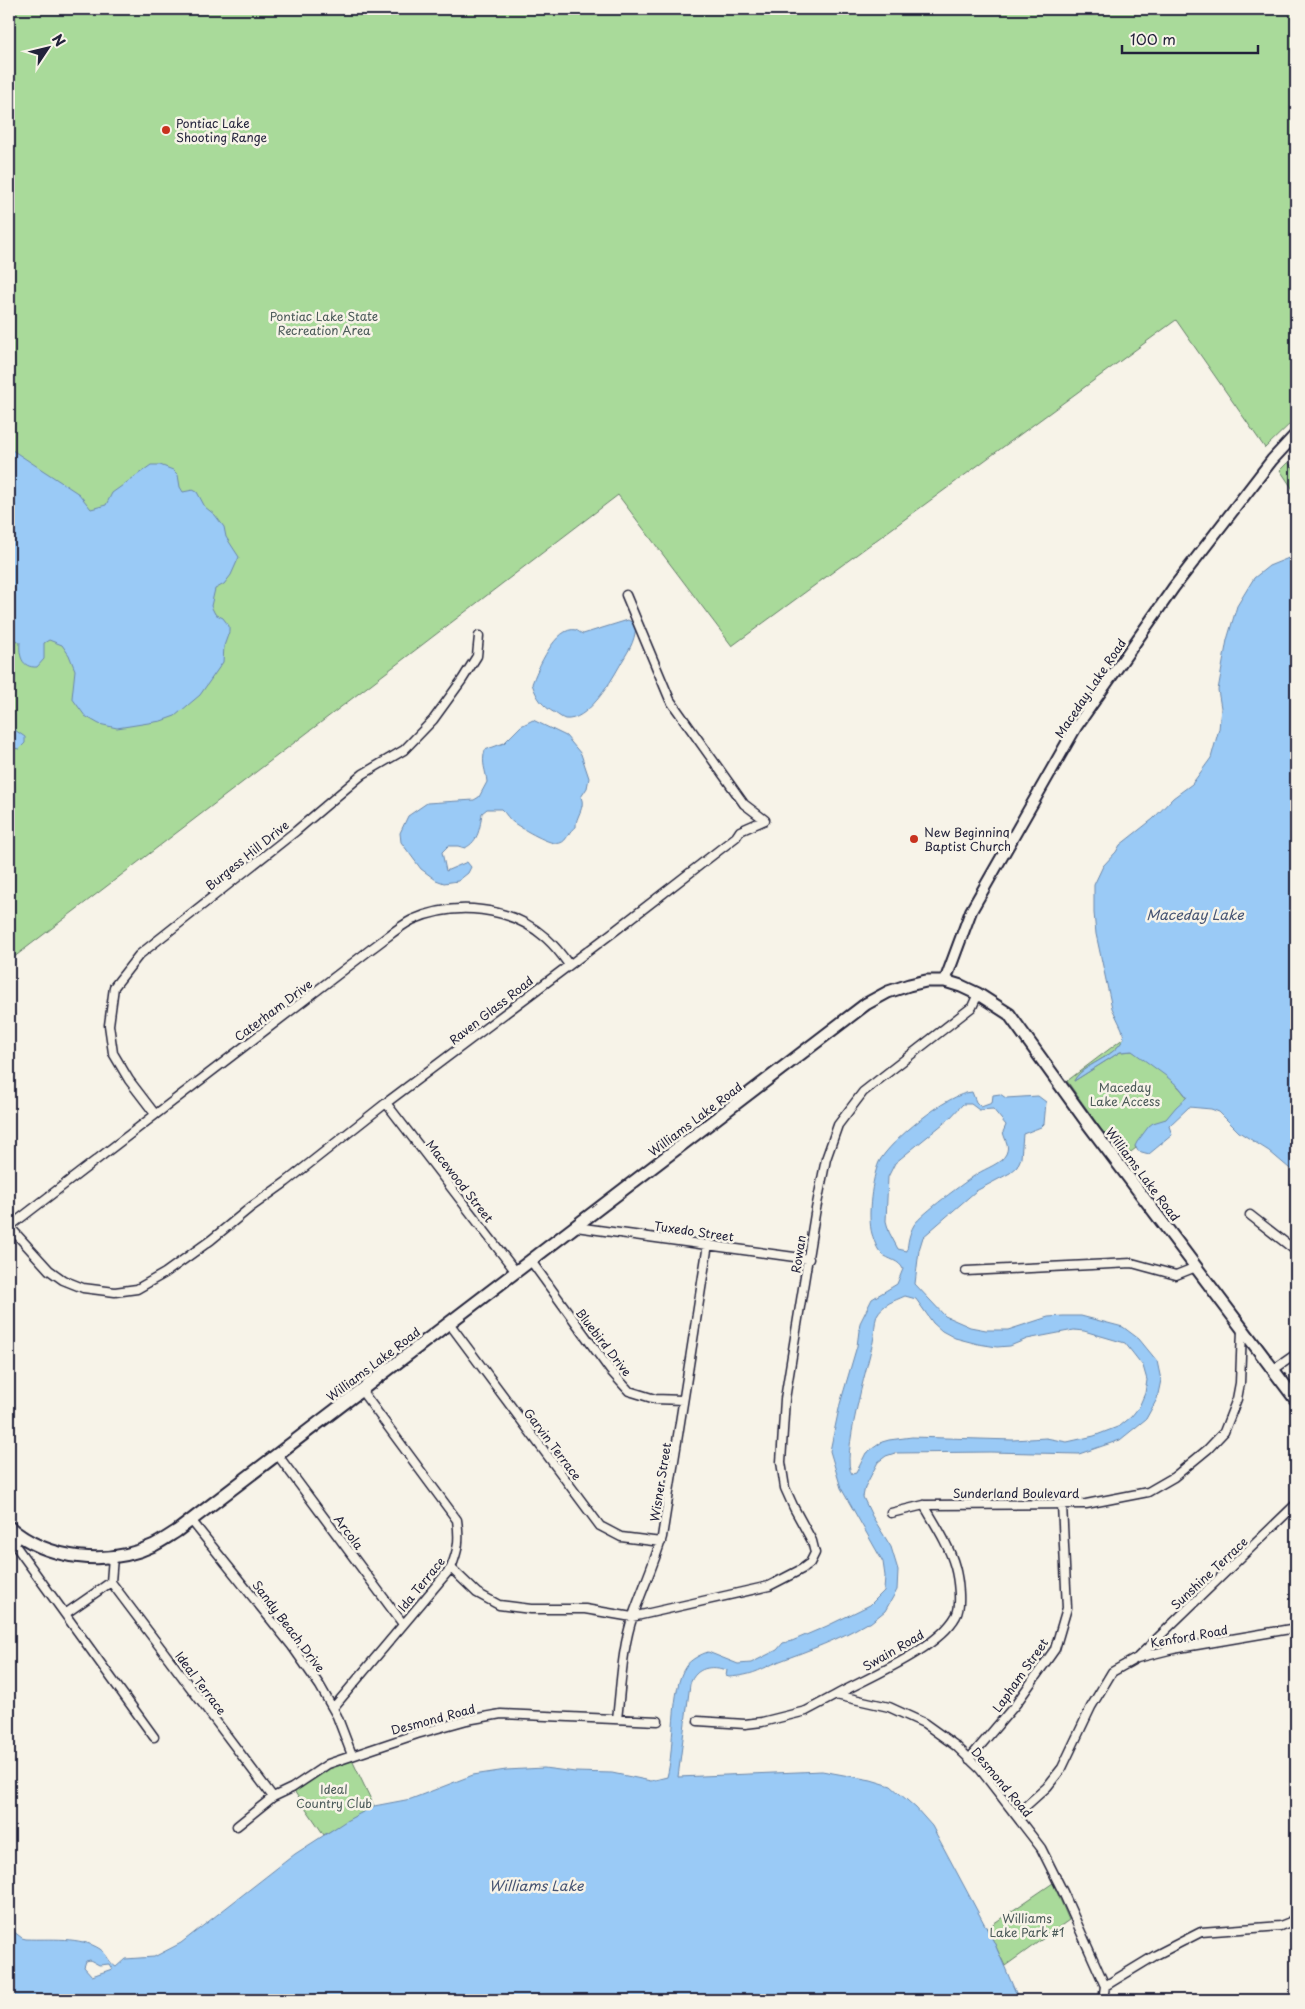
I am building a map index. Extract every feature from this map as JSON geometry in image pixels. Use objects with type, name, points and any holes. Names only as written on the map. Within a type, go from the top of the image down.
[{"type":"main road","name":"Williams Lake Road","points":[[9,1527],[19,1536],[50,1550],[81,1558],[113,1557],[153,1546],[191,1520],[866,1004],[888,992],[909,984],[926,981],[944,981],[961,986],[978,994],[1009,1014],[1242,1330],[1296,1400]]},
{"type":"street","name":"Maceday Lake Road","points":[[944,981],[971,911],[1076,727],[1174,587],[1272,460],[1296,434]]},
{"type":"street","name":"Raven Glass Road","points":[[9,1226],[49,1270],[63,1280],[83,1288],[115,1292],[136,1289],[165,1273],[211,1240],[386,1103],[736,837],[740,831],[765,820],[744,804],[670,700],[626,595]]},
{"type":"street","name":"Burgess Hill Drive","points":[[155,1114],[129,1080],[113,1052],[109,1025],[114,987],[140,955],[296,831],[363,774],[404,750],[433,720],[462,680],[477,656],[479,636]]},
{"type":"street","name":"Caterham Drive","points":[[9,1226],[371,949],[412,921],[448,909],[487,910],[521,921],[545,937],[569,965]]},
{"type":"street","name":"Rowan","points":[[632,1617],[769,1586],[810,1563],[815,1553],[812,1542],[785,1488],[781,1462],[785,1398],[826,1159],[838,1125],[863,1092],[972,1007],[978,994]]},
{"type":"street","name":"Macewood Street","points":[[386,1103],[516,1272]]},
{"type":"street","points":[[1250,1215],[1296,1251]]},
{"type":"street","name":"Tuxedo Street","points":[[576,1227],[809,1259]]},
{"type":"street","name":"Wisner Street","points":[[616,1719],[632,1617],[661,1542],[708,1244]]},
{"type":"street","name":"Bluebird Drive","points":[[531,1261],[610,1370],[629,1391],[655,1399],[684,1400]]},
{"type":"street","points":[[966,1271],[1132,1263],[1176,1275],[1196,1267]]},
{"type":"street","name":"Garvin Terrace","points":[[449,1323],[600,1526],[621,1537],[661,1542]]},
{"type":"street","name":"Sunderland Boulevard","points":[[891,1513],[924,1505],[1086,1504],[1148,1492],[1174,1477],[1208,1450],[1224,1432],[1237,1399],[1241,1366],[1242,1330]]},
{"type":"street","points":[[1273,1370],[1296,1354]]},
{"type":"street","name":"Ida Terrace","points":[[332,1708],[450,1568],[458,1549],[459,1535],[456,1520],[361,1390]]},
{"type":"street","name":"Arcola","points":[[277,1454],[403,1624]]},
{"type":"street","name":"Lapham Street","points":[[969,1759],[1016,1704],[1055,1649],[1067,1608],[1062,1504]]},
{"type":"street","name":"Sunshine Terrace","points":[[1137,1658],[1296,1504]]},
{"type":"street","name":"Swain Road","points":[[836,1696],[940,1636],[957,1615],[959,1596],[955,1567],[943,1538],[924,1505]]},
{"type":"street","name":"Sandy Beach Drive","points":[[191,1520],[292,1646],[320,1686],[332,1708],[352,1755]]},
{"type":"street","points":[[19,1536],[15,1545],[154,1737]]},
{"type":"street","points":[[65,1614],[110,1582],[113,1557]]},
{"type":"street","points":[[450,1568],[477,1593],[499,1605],[531,1609],[585,1609],[632,1617]]},
{"type":"street","name":"Ideal Terrace","points":[[110,1582],[273,1797]]},
{"type":"street","name":"Kenford Road","points":[[1016,1814],[1047,1787],[1062,1768],[1091,1706],[1112,1672],[1137,1658],[1172,1649],[1296,1628]]},
{"type":"street","points":[[698,1721],[745,1724],[762,1722],[806,1711],[836,1696]]},
{"type":"street","name":"Desmond Road","points":[[836,1696],[889,1707],[924,1723],[956,1746],[969,1759],[1016,1814],[1041,1848],[1064,1892],[1105,1986]]},
{"type":"street","name":"Desmond Road","points":[[237,1826],[273,1797],[292,1788],[328,1764],[467,1720],[501,1714],[658,1721]]},
{"type":"street","points":[[1103,2000],[1105,1986],[1156,1955],[1202,1932],[1280,1926],[1290,1922],[1296,1916]]},
{"type":"green space","name":"Pontiac Lake State Recreation Area","points":[[9,9],[1296,9],[1296,418],[1265,448],[1176,320],[732,646],[618,495],[9,961]]},
{"type":"green space","points":[[1288,462],[1296,472],[1296,494],[1280,470]]},
{"type":"green space","name":"Maceday Lake Access","points":[[1124,1038],[1113,1051],[1084,1070],[1074,1081],[1120,1052],[1132,1051],[1162,1072],[1177,1085],[1187,1098],[1169,1117],[1135,1146],[1136,1148],[1122,1159],[1067,1081]]},
{"type":"green space","name":"Ideal Country Club","points":[[352,1755],[352,1760],[374,1806],[324,1835],[292,1788]]},
{"type":"green space","name":"Williams Lake Park #1","points":[[1053,1883],[1069,1920],[1005,1966],[987,1928]]},
{"type":"water","points":[[9,448],[79,494],[91,509],[106,505],[112,493],[151,465],[160,465],[173,470],[178,475],[183,492],[193,490],[197,492],[205,507],[215,515],[224,527],[226,537],[239,557],[231,575],[224,584],[215,589],[211,606],[215,614],[223,618],[229,626],[224,646],[223,662],[200,695],[175,716],[161,721],[117,728],[99,724],[85,716],[72,698],[75,670],[69,655],[62,645],[49,640],[44,643],[44,659],[37,667],[27,665],[22,660],[20,642],[9,637]]},
{"type":"water","name":"Maceday Lake","points":[[1296,555],[1296,1174],[1269,1151],[1239,1132],[1219,1112],[1211,1109],[1189,1107],[1169,1126],[1172,1135],[1149,1154],[1138,1151],[1135,1146],[1149,1126],[1166,1119],[1187,1097],[1166,1076],[1132,1051],[1120,1052],[1074,1081],[1084,1070],[1113,1051],[1124,1038],[1112,1008],[1096,934],[1094,885],[1103,866],[1120,845],[1153,819],[1173,798],[1192,784],[1211,758],[1219,729],[1221,708],[1218,690],[1227,640],[1237,606],[1254,578],[1269,566]]},
{"type":"water","points":[[628,620],[636,625],[632,643],[610,682],[589,708],[573,718],[565,719],[543,704],[532,684],[548,650],[561,634],[569,630],[576,630],[583,634]]},
{"type":"water","points":[[533,720],[566,736],[581,754],[589,778],[587,788],[581,797],[582,805],[576,827],[571,830],[563,842],[550,842],[518,826],[501,809],[487,809],[482,813],[478,833],[470,845],[465,848],[448,846],[442,852],[446,871],[467,862],[471,867],[468,873],[458,881],[444,883],[436,880],[421,869],[401,842],[400,833],[408,816],[427,803],[474,800],[479,797],[487,782],[484,763],[485,750],[504,743],[521,726]]},
{"type":"water","points":[[9,722],[12,728],[25,737],[25,743],[19,749],[9,747]]},
{"type":"water","name":"Williams Lake","points":[[972,1092],[976,1102],[981,1107],[992,1103],[993,1095],[1000,1094],[1006,1098],[1038,1096],[1046,1102],[1044,1124],[1023,1134],[1021,1158],[1017,1167],[1010,1173],[976,1191],[923,1237],[919,1250],[915,1284],[945,1316],[970,1327],[986,1330],[1008,1330],[1048,1317],[1081,1316],[1123,1327],[1139,1339],[1157,1361],[1161,1380],[1157,1399],[1146,1419],[1120,1440],[1079,1454],[990,1452],[895,1453],[886,1456],[878,1462],[865,1487],[863,1497],[891,1547],[898,1570],[897,1590],[885,1611],[870,1623],[751,1673],[729,1677],[726,1676],[727,1670],[710,1668],[696,1674],[690,1684],[678,1777],[822,1771],[871,1780],[891,1786],[916,1808],[932,1826],[994,1942],[1019,2000],[9,2000],[9,1928],[26,1939],[74,1940],[92,1945],[100,1949],[116,1967],[125,1959],[154,1957],[181,1943],[295,1854],[346,1821],[374,1806],[411,1799],[473,1775],[506,1770],[544,1768],[575,1772],[612,1773],[651,1781],[667,1777],[677,1689],[681,1676],[690,1662],[708,1652],[738,1664],[751,1663],[777,1650],[783,1643],[827,1626],[870,1605],[884,1591],[885,1576],[883,1562],[841,1488],[830,1451],[840,1404],[857,1346],[860,1323],[872,1299],[897,1284],[903,1269],[899,1264],[882,1254],[875,1242],[870,1218],[872,1187],[879,1162],[895,1142],[935,1109],[962,1094]],"holes":[[[963,1104],[971,1104],[979,1110],[993,1109],[1006,1125],[1003,1132],[1007,1145],[1006,1154],[993,1166],[971,1178],[944,1198],[918,1220],[912,1228],[907,1251],[898,1249],[889,1232],[886,1221],[888,1177],[895,1163],[949,1119]],[[905,1296],[916,1299],[933,1323],[942,1331],[955,1338],[978,1344],[997,1347],[1010,1346],[1027,1339],[1074,1330],[1084,1331],[1125,1343],[1143,1366],[1147,1380],[1145,1393],[1139,1407],[1131,1417],[1120,1426],[1094,1436],[1067,1442],[1046,1438],[1013,1440],[912,1437],[889,1440],[882,1442],[866,1453],[856,1473],[852,1474],[849,1465],[852,1432],[873,1342],[876,1318],[882,1308]],[[90,1960],[99,1965],[109,1964],[112,1969],[92,1976],[84,1967],[86,1961]]]},
{"type":"place","name":"Pontiac Lake Shooting Range","points":[[166,130]]},
{"type":"place","name":"New Beginning Baptist Church","points":[[914,839]]}]
